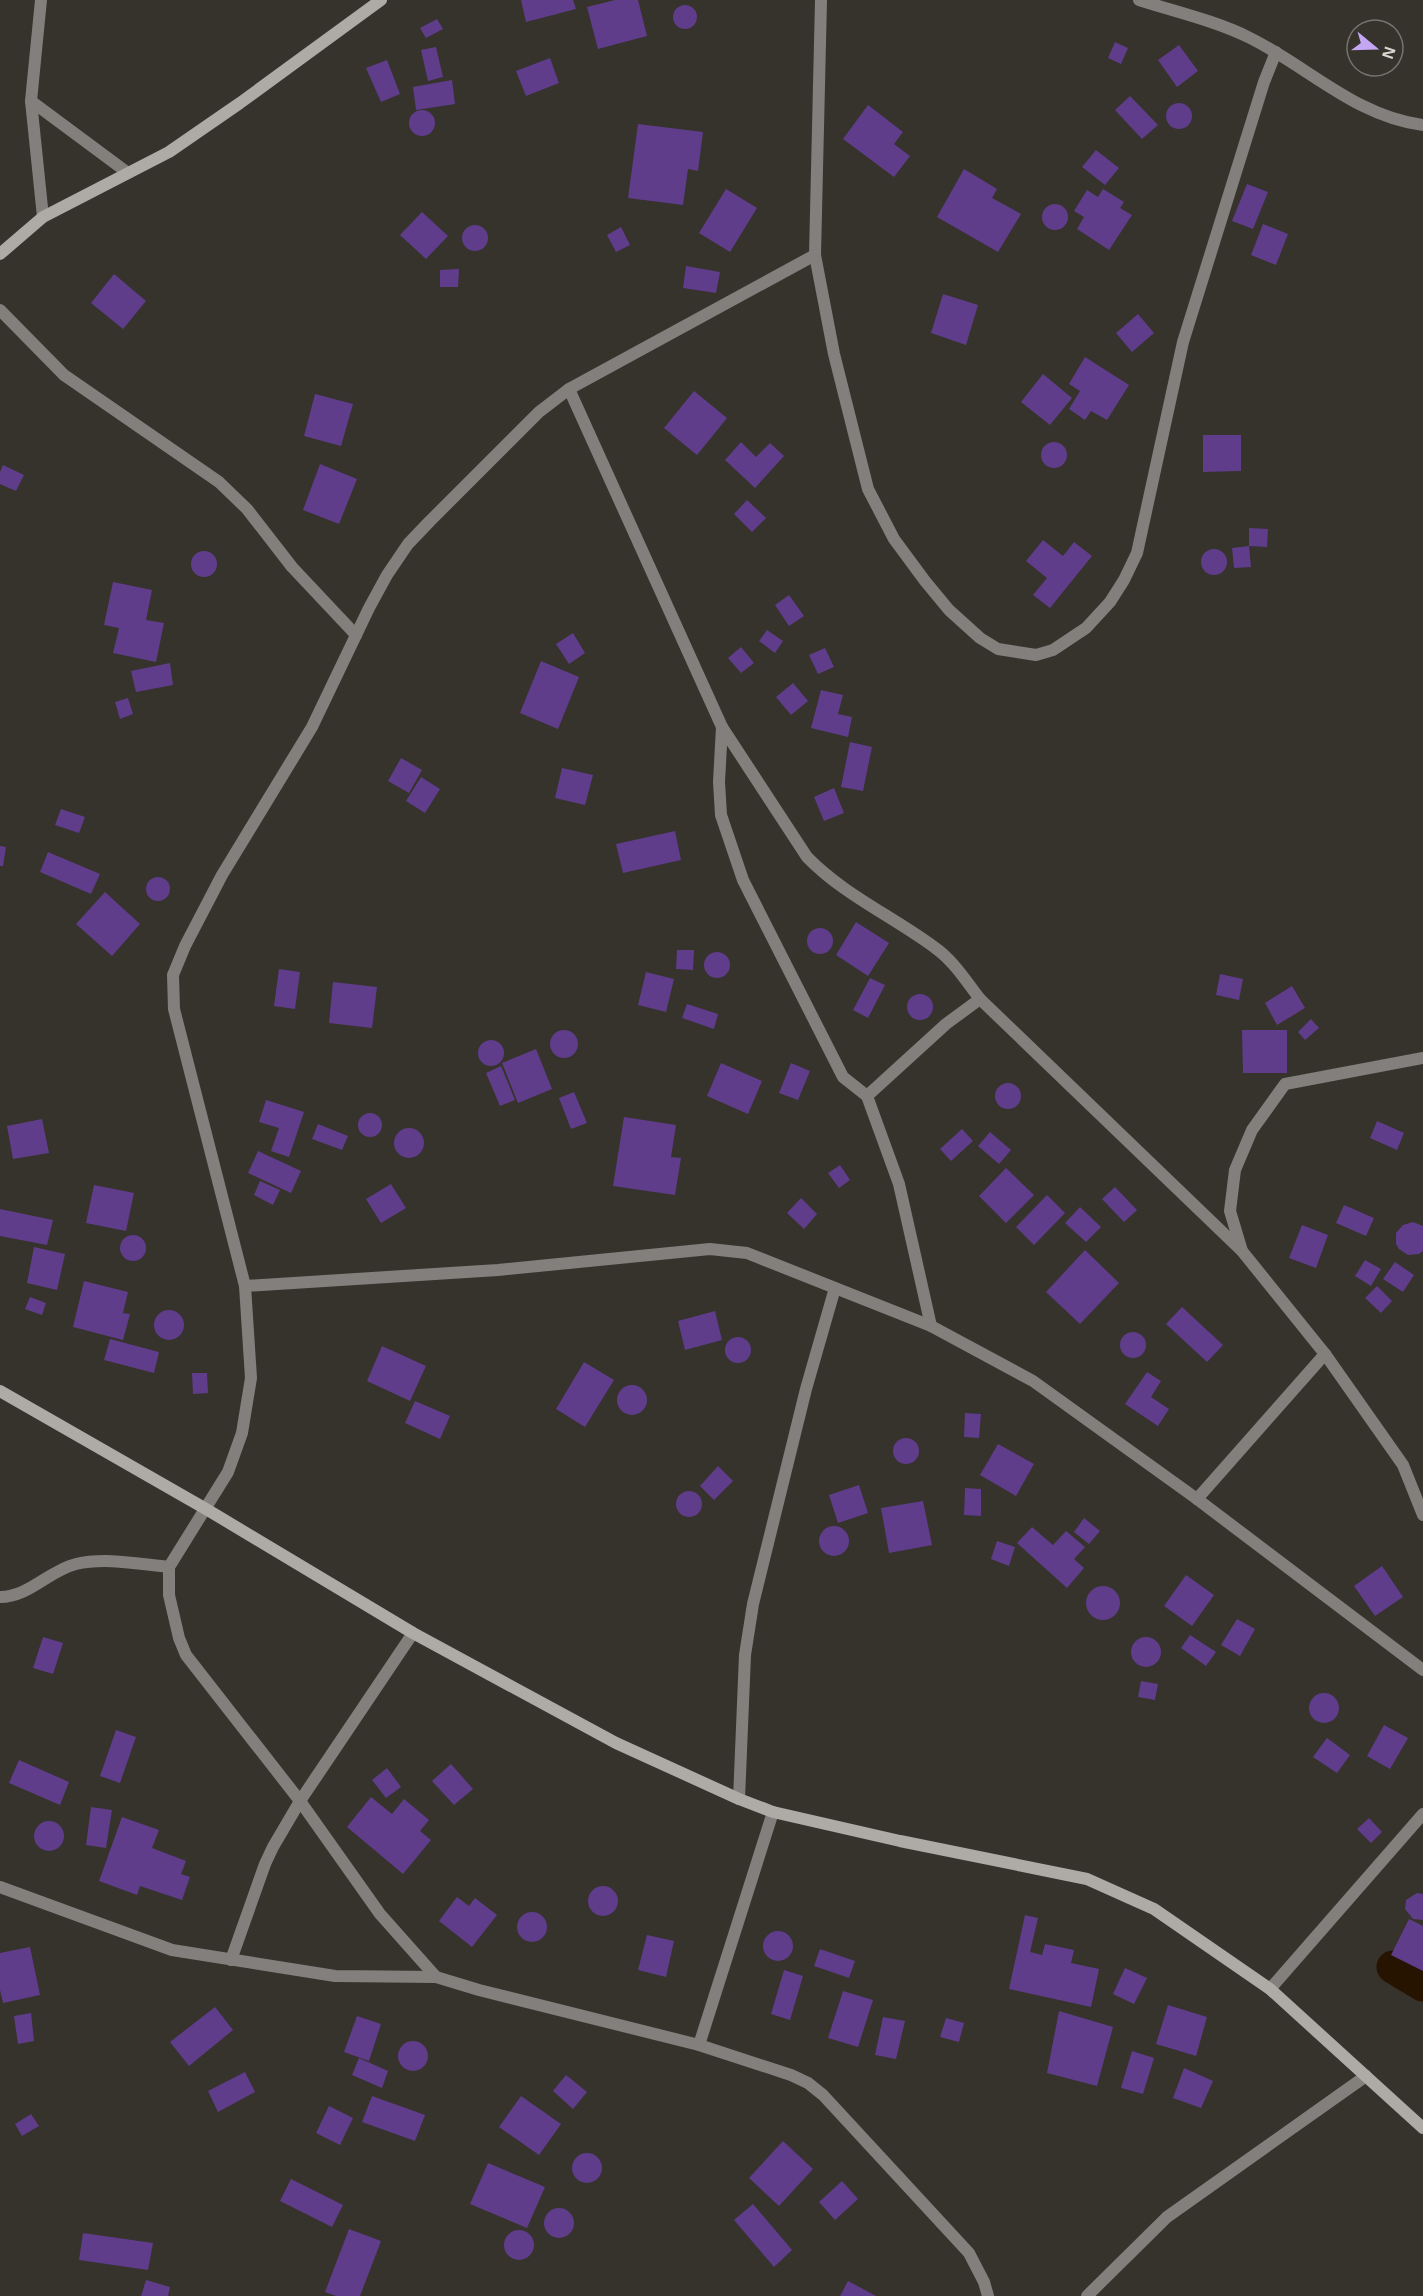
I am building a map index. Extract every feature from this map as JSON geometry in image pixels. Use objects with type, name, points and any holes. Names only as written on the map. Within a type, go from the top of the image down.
[{"type":"street","points":[[41,0],[31,101],[43,217]]},
{"type":"street","points":[[0,254],[43,217],[169,152],[187,140],[381,0]]},
{"type":"street","points":[[821,0],[815,255],[834,354],[867,489],[894,539],[950,610],[981,638],[999,649],[1036,655],[1053,650],[1086,628],[1110,602],[1125,580],[1137,553],[1183,342],[1264,82],[1276,52]]},
{"type":"street","points":[[1139,0],[1246,36],[1276,52],[1354,102],[1385,114],[1423,124]]},
{"type":"street","points":[[31,101],[128,173]]},
{"type":"street","points":[[436,1977],[380,1914],[300,1801],[186,1655],[179,1638],[169,1595],[169,1567],[228,1472],[242,1433],[251,1378],[245,1286],[174,1009],[173,975],[185,946],[222,875],[312,728],[382,584],[408,544],[538,412],[570,389],[815,255]]},
{"type":"street","points":[[0,310],[64,375],[219,482],[247,509],[292,567],[356,635]]},
{"type":"street","points":[[570,389],[722,728],[807,857],[839,886],[936,948],[980,999],[1242,1251],[1325,1354],[1403,1465],[1423,1515]]},
{"type":"street","points":[[722,728],[718,782],[721,815],[743,880],[843,1077],[867,1096],[899,1184],[931,1326]]},
{"type":"street","points":[[867,1096],[946,1024],[980,999]]},
{"type":"street","points":[[1242,1251],[1230,1211],[1235,1170],[1252,1130],[1285,1084],[1423,1058]]},
{"type":"street","points":[[245,1286],[498,1270],[710,1249],[747,1253],[931,1326],[1033,1381],[1197,1499],[1423,1670]]},
{"type":"street","points":[[739,1799],[745,1655],[753,1604],[806,1389],[835,1288]]},
{"type":"street","points":[[1197,1499],[1325,1354]]},
{"type":"street","points":[[0,1391],[206,1509],[413,1633],[616,1743],[739,1799],[773,1812],[900,1841],[1087,1879],[1154,1909],[1270,1989],[1423,2128]]},
{"type":"street","points":[[0,1597],[10,1597],[28,1590],[55,1572],[76,1564],[102,1561],[169,1567]]},
{"type":"street","points":[[231,1960],[265,1864],[300,1801],[413,1633]]},
{"type":"street","points":[[699,2045],[773,1812]]},
{"type":"street","points":[[1270,1989],[1423,1814]]},
{"type":"street","points":[[0,1887],[172,1950],[335,1976],[436,1977],[479,1990],[699,2045],[791,2075],[808,2083],[823,2095],[969,2253],[984,2282],[988,2296]]},
{"type":"street","points":[[1088,2296],[1167,2217],[1366,2076]]},
{"type":"building","points":[[521,0],[573,0],[576,9],[526,22]]},
{"type":"building","points":[[615,0],[638,0],[647,36],[598,49],[587,7]]},
{"type":"building","points":[[685,5],[694,8],[697,17],[694,26],[685,29],[676,26],[673,17],[676,8]]},
{"type":"building","points":[[437,19],[443,29],[426,38],[420,28]]},
{"type":"building","points":[[1115,42],[1128,48],[1121,64],[1108,58]]},
{"type":"building","points":[[1179,45],[1198,71],[1177,87],[1158,60]]},
{"type":"building","points":[[436,47],[443,77],[428,81],[421,50]]},
{"type":"building","points":[[550,58],[559,83],[526,96],[516,71]]},
{"type":"building","points":[[387,60],[400,94],[381,102],[366,68]]},
{"type":"building","points":[[452,80],[455,104],[416,110],[413,87]]},
{"type":"building","points":[[1130,96],[1158,125],[1142,139],[1115,110]]},
{"type":"building","points":[[1179,103],[1188,107],[1192,116],[1188,125],[1179,129],[1170,125],[1166,116],[1170,107]]},
{"type":"building","points":[[868,105],[903,132],[894,144],[910,156],[894,177],[843,139]]},
{"type":"building","points":[[422,110],[431,114],[435,123],[431,132],[422,136],[413,132],[409,123],[413,114]]},
{"type":"building","points":[[638,124],[703,132],[698,171],[688,169],[683,205],[628,198]]},
{"type":"building","points":[[1096,150],[1119,168],[1105,185],[1082,167]]},
{"type":"building","points":[[964,169],[997,189],[992,198],[1021,214],[998,252],[937,217]]},
{"type":"building","points":[[1247,184],[1268,192],[1253,229],[1232,221]]},
{"type":"building","points":[[726,189],[757,208],[730,252],[699,233]]},
{"type":"building","points":[[1103,189],[1124,202],[1120,208],[1132,215],[1109,250],[1077,229],[1084,217],[1074,211],[1087,190],[1098,197]]},
{"type":"building","points":[[1055,204],[1064,208],[1068,217],[1064,226],[1055,230],[1046,226],[1042,217],[1046,208]]},
{"type":"building","points":[[422,212],[448,236],[426,259],[400,235]]},
{"type":"building","points":[[1263,224],[1288,234],[1276,265],[1251,255]]},
{"type":"building","points":[[475,225],[484,229],[488,238],[484,247],[475,251],[466,247],[462,238],[466,229]]},
{"type":"building","points":[[621,227],[630,245],[616,252],[607,235]]},
{"type":"building","points":[[686,266],[720,272],[716,293],[683,288]]},
{"type":"building","points":[[459,269],[458,287],[440,287],[440,270]]},
{"type":"building","points":[[114,274],[146,301],[123,329],[91,303]]},
{"type":"building","points":[[943,294],[978,305],[966,345],[931,333]]},
{"type":"building","points":[[1138,314],[1154,333],[1132,352],[1116,333]]},
{"type":"building","points":[[1085,357],[1129,385],[1107,420],[1091,411],[1085,420],[1069,409],[1080,391],[1069,384]]},
{"type":"building","points":[[1043,374],[1072,398],[1050,425],[1021,402]]},
{"type":"building","points":[[694,391],[727,418],[697,455],[664,428]]},
{"type":"building","points":[[315,394],[353,404],[341,446],[304,436]]},
{"type":"building","points":[[1203,435],[1241,435],[1241,471],[1203,472]]},
{"type":"building","points":[[741,442],[756,457],[770,443],[784,456],[755,488],[725,460]]},
{"type":"building","points":[[1054,442],[1063,446],[1067,455],[1063,464],[1054,468],[1045,464],[1041,455],[1045,446]]},
{"type":"building","points":[[320,464],[357,479],[339,524],[303,510]]},
{"type":"building","points":[[3,465],[24,475],[16,491],[0,484],[0,472]]},
{"type":"building","points":[[747,500],[766,518],[752,532],[734,514]]},
{"type":"building","points":[[1249,528],[1268,529],[1267,547],[1249,546]]},
{"type":"building","points":[[1043,540],[1063,556],[1074,542],[1092,556],[1050,608],[1033,595],[1047,578],[1026,561]]},
{"type":"building","points":[[1249,546],[1251,567],[1234,568],[1232,548]]},
{"type":"building","points":[[1214,549],[1223,553],[1227,562],[1223,571],[1214,575],[1205,571],[1201,562],[1205,553]]},
{"type":"building","points":[[204,551],[213,555],[217,564],[213,573],[204,577],[195,573],[191,564],[195,555]]},
{"type":"building","points":[[113,582],[152,590],[146,620],[164,623],[156,662],[113,653],[119,628],[104,625]]},
{"type":"building","points":[[789,595],[804,616],[789,626],[775,605]]},
{"type":"building","points":[[767,630],[783,641],[775,653],[759,641]]},
{"type":"building","points":[[573,633],[585,653],[569,664],[556,644]]},
{"type":"building","points":[[741,647],[754,663],[741,673],[728,658]]},
{"type":"building","points":[[825,648],[834,667],[818,674],[809,655]]},
{"type":"building","points":[[541,661],[579,677],[558,729],[520,713]]},
{"type":"building","points":[[170,663],[173,685],[136,692],[131,671]]},
{"type":"building","points":[[793,683],[808,701],[791,715],[776,697]]},
{"type":"building","points":[[821,690],[843,695],[838,714],[852,717],[848,737],[811,728]]},
{"type":"building","points":[[128,698],[133,714],[120,719],[115,702]]},
{"type":"building","points":[[850,742],[872,747],[863,791],[841,787]]},
{"type":"building","points":[[401,758],[422,770],[409,793],[388,781]]},
{"type":"building","points":[[562,768],[593,775],[585,805],[555,798]]},
{"type":"building","points":[[421,777],[440,789],[425,813],[406,801]]},
{"type":"building","points":[[834,788],[844,813],[824,821],[814,797]]},
{"type":"building","points":[[61,809],[85,817],[79,833],[55,825]]},
{"type":"building","points":[[675,831],[681,860],[623,873],[616,844]]},
{"type":"building","points":[[0,846],[6,847],[3,866],[0,866]]},
{"type":"building","points":[[48,852],[100,874],[91,894],[40,872]]},
{"type":"building","points":[[153,877],[163,877],[170,884],[170,894],[163,901],[153,901],[146,894],[146,884]]},
{"type":"building","points":[[105,892],[140,924],[112,956],[76,924]]},
{"type":"building","points":[[856,922],[889,943],[868,976],[836,955]]},
{"type":"building","points":[[820,928],[829,932],[833,941],[829,950],[820,954],[811,950],[807,941],[811,932]]},
{"type":"building","points":[[677,950],[694,950],[693,970],[676,969]]},
{"type":"building","points":[[717,952],[726,956],[730,965],[726,974],[717,978],[708,974],[704,965],[708,956]]},
{"type":"building","points":[[279,969],[300,972],[295,1009],[274,1006]]},
{"type":"building","points":[[646,972],[674,979],[666,1012],[638,1005]]},
{"type":"building","points":[[1220,974],[1243,979],[1239,1000],[1216,995]]},
{"type":"building","points":[[870,978],[885,985],[868,1018],[853,1010]]},
{"type":"building","points":[[333,982],[377,987],[372,1028],[329,1023]]},
{"type":"building","points":[[1292,986],[1305,1008],[1277,1025],[1265,1003]]},
{"type":"building","points":[[920,994],[929,998],[933,1007],[929,1016],[920,1020],[911,1016],[907,1007],[911,998]]},
{"type":"building","points":[[687,1004],[718,1014],[714,1029],[682,1018]]},
{"type":"building","points":[[1311,1019],[1319,1028],[1305,1040],[1298,1032]]},
{"type":"building","points":[[564,1030],[574,1034],[578,1044],[574,1054],[564,1058],[554,1054],[550,1044],[554,1034]]},
{"type":"building","points":[[1242,1030],[1287,1030],[1287,1073],[1243,1073]]},
{"type":"building","points":[[491,1040],[500,1044],[504,1053],[500,1062],[491,1066],[482,1062],[478,1053],[482,1044]]},
{"type":"building","points":[[536,1049],[552,1089],[518,1103],[502,1063]]},
{"type":"building","points":[[721,1063],[762,1081],[748,1114],[707,1096]]},
{"type":"building","points":[[791,1063],[810,1071],[798,1100],[779,1093]]},
{"type":"building","points":[[501,1066],[515,1100],[500,1106],[486,1073]]},
{"type":"building","points":[[1008,1083],[1017,1087],[1021,1096],[1017,1105],[1008,1109],[999,1105],[995,1096],[999,1087]]},
{"type":"building","points":[[574,1092],[587,1123],[571,1129],[559,1098]]},
{"type":"building","points":[[266,1100],[304,1112],[289,1157],[271,1151],[279,1128],[259,1122]]},
{"type":"building","points":[[370,1113],[375,1114],[381,1120],[381,1130],[375,1136],[370,1137],[365,1136],[359,1130],[358,1125],[359,1120],[365,1114]]},
{"type":"building","points":[[624,1117],[676,1125],[671,1157],[681,1158],[675,1195],[613,1186]]},
{"type":"building","points":[[42,1119],[49,1153],[13,1159],[7,1126]]},
{"type":"building","points":[[1377,1121],[1404,1133],[1397,1150],[1370,1138]]},
{"type":"building","points":[[318,1124],[348,1136],[342,1150],[312,1139]]},
{"type":"building","points":[[409,1128],[420,1132],[424,1143],[420,1154],[409,1158],[398,1154],[394,1143],[398,1132]]},
{"type":"building","points":[[962,1129],[973,1141],[951,1161],[940,1149]]},
{"type":"building","points":[[990,1132],[1011,1150],[999,1164],[978,1146]]},
{"type":"building","points":[[258,1151],[301,1171],[291,1193],[248,1173]]},
{"type":"building","points":[[840,1165],[850,1180],[839,1188],[828,1173]]},
{"type":"building","points":[[1006,1168],[1034,1195],[1006,1223],[979,1196]]},
{"type":"building","points":[[260,1181],[280,1190],[273,1205],[254,1195]]},
{"type":"building","points":[[391,1184],[406,1208],[381,1223],[366,1199]]},
{"type":"building","points":[[94,1185],[134,1193],[126,1231],[86,1223]]},
{"type":"building","points":[[1115,1187],[1137,1210],[1124,1222],[1102,1199]]},
{"type":"building","points":[[1047,1195],[1065,1213],[1034,1245],[1016,1227]]},
{"type":"building","points":[[801,1198],[817,1214],[804,1229],[787,1213]]},
{"type":"building","points":[[1344,1205],[1374,1218],[1366,1236],[1336,1223]]},
{"type":"building","points":[[1080,1207],[1101,1227],[1086,1242],[1065,1223]]},
{"type":"building","points":[[0,1209],[53,1220],[47,1245],[0,1236]]},
{"type":"building","points":[[1413,1222],[1423,1226],[1423,1251],[1419,1254],[1408,1255],[1396,1244],[1396,1233],[1403,1225]]},
{"type":"building","points":[[1302,1225],[1328,1235],[1316,1268],[1289,1258]]},
{"type":"building","points":[[133,1235],[142,1239],[146,1248],[142,1257],[133,1261],[124,1257],[120,1248],[124,1239]]},
{"type":"building","points":[[34,1247],[65,1254],[57,1290],[27,1283]]},
{"type":"building","points":[[1085,1250],[1119,1283],[1080,1324],[1046,1292]]},
{"type":"building","points":[[1365,1260],[1381,1269],[1371,1286],[1355,1276]]},
{"type":"building","points":[[1395,1262],[1414,1275],[1403,1292],[1383,1279]]},
{"type":"building","points":[[84,1281],[128,1292],[123,1313],[130,1314],[123,1340],[73,1327]]},
{"type":"building","points":[[1377,1286],[1392,1301],[1381,1313],[1365,1298]]},
{"type":"building","points":[[30,1297],[46,1303],[42,1315],[25,1309]]},
{"type":"building","points":[[1182,1307],[1223,1345],[1207,1362],[1166,1324]]},
{"type":"building","points":[[169,1310],[175,1311],[183,1319],[183,1331],[175,1339],[169,1340],[163,1339],[155,1331],[154,1325],[155,1319],[163,1311]]},
{"type":"building","points":[[715,1311],[722,1340],[685,1350],[678,1321]]},
{"type":"building","points":[[1133,1332],[1142,1336],[1146,1345],[1142,1354],[1133,1358],[1124,1354],[1120,1345],[1124,1336]]},
{"type":"building","points":[[738,1337],[747,1341],[751,1350],[747,1359],[738,1363],[729,1359],[725,1350],[729,1341]]},
{"type":"building","points":[[110,1339],[159,1352],[154,1373],[104,1360]]},
{"type":"building","points":[[382,1346],[426,1366],[410,1401],[367,1381]]},
{"type":"building","points":[[584,1362],[614,1380],[585,1427],[556,1409]]},
{"type":"building","points":[[1147,1372],[1161,1381],[1151,1397],[1169,1409],[1158,1426],[1125,1404]]},
{"type":"building","points":[[192,1373],[207,1373],[208,1393],[193,1394]]},
{"type":"building","points":[[632,1385],[638,1386],[646,1394],[646,1406],[638,1414],[632,1415],[626,1414],[618,1406],[617,1400],[618,1394],[626,1386]]},
{"type":"building","points":[[415,1401],[450,1416],[440,1439],[405,1423]]},
{"type":"building","points":[[965,1413],[981,1414],[979,1438],[964,1437]]},
{"type":"building","points":[[906,1438],[915,1442],[919,1451],[915,1460],[906,1464],[897,1460],[893,1451],[897,1442]]},
{"type":"building","points":[[998,1444],[1034,1464],[1016,1496],[980,1475]]},
{"type":"building","points":[[718,1466],[733,1481],[714,1500],[700,1486]]},
{"type":"building","points":[[859,1485],[868,1513],[838,1523],[829,1495]]},
{"type":"building","points":[[965,1488],[981,1489],[981,1516],[964,1515]]},
{"type":"building","points":[[689,1491],[698,1495],[702,1504],[698,1513],[689,1517],[680,1513],[676,1504],[680,1495]]},
{"type":"building","points":[[923,1501],[932,1545],[889,1553],[881,1508]]},
{"type":"building","points":[[1084,1518],[1100,1531],[1089,1544],[1074,1532]]},
{"type":"building","points":[[834,1526],[840,1527],[848,1535],[848,1547],[840,1555],[834,1556],[828,1555],[820,1547],[819,1541],[820,1535],[828,1527]]},
{"type":"building","points":[[1032,1527],[1053,1545],[1066,1531],[1085,1547],[1074,1559],[1084,1568],[1067,1588],[1017,1543]]},
{"type":"building","points":[[997,1541],[1015,1547],[1009,1566],[991,1559]]},
{"type":"building","points":[[1382,1566],[1403,1597],[1375,1616],[1354,1586]]},
{"type":"building","points":[[1186,1575],[1214,1595],[1192,1626],[1164,1606]]},
{"type":"building","points":[[1103,1586],[1115,1591],[1120,1603],[1115,1615],[1103,1620],[1091,1615],[1086,1603],[1091,1591]]},
{"type":"building","points":[[1237,1619],[1255,1629],[1240,1656],[1221,1645]]},
{"type":"building","points":[[1190,1635],[1216,1652],[1206,1666],[1181,1648]]},
{"type":"building","points":[[43,1637],[63,1643],[53,1674],[33,1668]]},
{"type":"building","points":[[1146,1637],[1152,1638],[1160,1646],[1160,1658],[1152,1666],[1146,1667],[1140,1666],[1132,1658],[1131,1652],[1132,1646],[1140,1638]]},
{"type":"building","points":[[1141,1681],[1158,1684],[1155,1700],[1138,1697]]},
{"type":"building","points":[[1324,1693],[1335,1697],[1339,1708],[1335,1719],[1324,1723],[1313,1719],[1309,1708],[1313,1697]]},
{"type":"building","points":[[1384,1725],[1408,1738],[1390,1769],[1367,1756]]},
{"type":"building","points":[[116,1730],[136,1737],[120,1783],[100,1776]]},
{"type":"building","points":[[1327,1738],[1350,1755],[1337,1773],[1313,1757]]},
{"type":"building","points":[[19,1760],[69,1782],[60,1805],[9,1783]]},
{"type":"building","points":[[451,1764],[473,1789],[454,1805],[432,1781]]},
{"type":"building","points":[[387,1768],[401,1787],[386,1798],[372,1780]]},
{"type":"building","points":[[371,1797],[392,1814],[404,1799],[429,1820],[420,1831],[431,1840],[403,1874],[347,1827]]},
{"type":"building","points":[[91,1807],[112,1810],[106,1848],[86,1845]]},
{"type":"building","points":[[122,1817],[159,1830],[152,1848],[186,1861],[181,1874],[190,1877],[182,1900],[140,1886],[137,1895],[99,1881]]},
{"type":"building","points":[[1369,1818],[1382,1832],[1371,1843],[1357,1829]]},
{"type":"building","points":[[49,1821],[59,1826],[64,1836],[59,1846],[49,1851],[39,1846],[34,1836],[39,1826]]},
{"type":"building","points":[[603,1886],[609,1887],[617,1895],[617,1907],[609,1915],[603,1916],[597,1915],[589,1907],[588,1901],[589,1895],[597,1887]]},
{"type":"building","points":[[1417,1893],[1423,1894],[1423,1920],[1413,1919],[1405,1909],[1406,1900]]},
{"type":"building","points":[[457,1897],[469,1906],[475,1898],[497,1915],[472,1947],[439,1921]]},
{"type":"building","points":[[532,1912],[538,1913],[546,1921],[546,1933],[538,1941],[532,1942],[526,1941],[518,1933],[517,1927],[518,1921],[526,1913]]},
{"type":"building","points":[[1025,1915],[1038,1918],[1030,1952],[1042,1955],[1045,1944],[1074,1950],[1071,1963],[1099,1969],[1091,2007],[1009,1989]]},
{"type":"building","points":[[1409,1919],[1423,1926],[1423,1971],[1391,1955]]},
{"type":"building","points":[[778,1931],[788,1936],[793,1946],[788,1956],[778,1961],[768,1956],[763,1946],[768,1936]]},
{"type":"building","points":[[647,1935],[674,1941],[666,1977],[638,1970]]},
{"type":"building","points":[[30,1947],[40,1995],[3,2003],[0,1990],[0,1953]]},
{"type":"building","points":[[820,1949],[855,1961],[849,1978],[814,1966]]},
{"type":"building","points":[[1125,1968],[1147,1978],[1134,2004],[1113,1994]]},
{"type":"building","points":[[784,1970],[803,1976],[790,2020],[771,2014]]},
{"type":"building","points":[[843,1991],[873,2000],[858,2047],[828,2038]]},
{"type":"building","points":[[1168,2005],[1207,2017],[1196,2056],[1156,2044]]},
{"type":"building","points":[[215,2007],[233,2030],[189,2066],[170,2042]]},
{"type":"building","points":[[1059,2011],[1113,2027],[1097,2086],[1047,2073]]},
{"type":"building","points":[[31,2013],[34,2041],[18,2044],[14,2016]]},
{"type":"building","points":[[357,2016],[381,2024],[369,2061],[344,2052]]},
{"type":"building","points":[[883,2017],[905,2021],[896,2059],[875,2055]]},
{"type":"building","points":[[946,2018],[964,2023],[959,2042],[940,2037]]},
{"type":"building","points":[[413,2041],[419,2042],[427,2050],[427,2062],[419,2070],[413,2071],[407,2070],[399,2062],[398,2056],[399,2050],[407,2042]]},
{"type":"building","points":[[1132,2051],[1154,2058],[1143,2094],[1121,2088]]},
{"type":"building","points":[[359,2058],[388,2071],[382,2088],[352,2075]]},
{"type":"building","points":[[1184,2068],[1213,2081],[1201,2108],[1173,2098]]},
{"type":"building","points":[[245,2072],[255,2092],[218,2112],[208,2091]]},
{"type":"building","points":[[566,2075],[587,2092],[573,2109],[553,2091]]},
{"type":"building","points":[[372,2096],[425,2115],[415,2141],[362,2122]]},
{"type":"building","points":[[521,2096],[561,2124],[539,2155],[499,2127]]},
{"type":"building","points":[[329,2106],[353,2118],[340,2145],[316,2133]]},
{"type":"building","points":[[31,2114],[39,2126],[22,2136],[15,2124]]},
{"type":"building","points":[[783,2141],[813,2169],[779,2206],[749,2178]]},
{"type":"building","points":[[587,2153],[593,2154],[601,2162],[601,2174],[593,2182],[587,2183],[581,2182],[573,2174],[572,2168],[573,2162],[581,2154]]},
{"type":"building","points":[[488,2163],[545,2187],[527,2228],[470,2204]]},
{"type":"building","points":[[291,2179],[343,2205],[332,2227],[280,2201]]},
{"type":"building","points":[[842,2181],[858,2199],[835,2220],[819,2202]]},
{"type":"building","points":[[753,2204],[792,2250],[774,2267],[734,2220]]},
{"type":"building","points":[[559,2208],[565,2209],[573,2217],[573,2229],[565,2237],[559,2238],[553,2237],[545,2229],[544,2223],[545,2217],[553,2209]]},
{"type":"building","points":[[349,2229],[381,2241],[360,2296],[336,2296],[325,2292]]},
{"type":"building","points":[[519,2230],[529,2235],[534,2245],[529,2255],[519,2260],[509,2255],[504,2245],[509,2235]]},
{"type":"building","points":[[83,2233],[153,2243],[148,2270],[79,2260]]},
{"type":"building","points":[[146,2280],[170,2287],[168,2296],[141,2296]]},
{"type":"building","points":[[848,2281],[876,2296],[840,2296]]},
{"type":"waterway","points":[[1393,1967],[1423,1985]]}]
